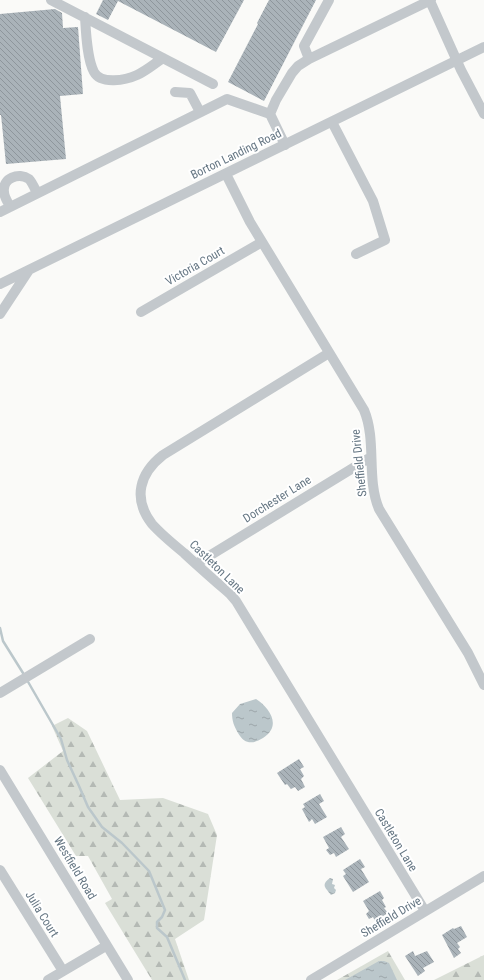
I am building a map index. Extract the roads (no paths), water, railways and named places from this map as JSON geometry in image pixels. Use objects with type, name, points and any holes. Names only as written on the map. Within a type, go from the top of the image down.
[{"type":"street","points":[[51,0],[213,84]]},
{"type":"street","points":[[309,59],[304,46],[328,0]]},
{"type":"street","points":[[270,114],[276,100],[292,73],[298,66],[309,59],[431,0],[457,61],[484,114]]},
{"type":"street","points":[[85,18],[89,52],[94,72],[100,78],[111,80],[124,79],[137,75],[163,58]]},
{"type":"street","name":"Borton Landing Road","points":[[0,284],[484,48]]},
{"type":"street","points":[[175,92],[190,93],[200,112]]},
{"type":"street","points":[[0,212],[227,99],[270,114],[285,145]]},
{"type":"street","points":[[332,122],[372,201],[385,240],[356,254]]},
{"type":"street","name":"Sheffield Drive","points":[[226,174],[250,222],[366,415],[369,426],[375,498],[379,509],[479,662],[484,685]]},
{"type":"street","points":[[10,207],[3,190],[5,183],[11,177],[20,176],[29,180],[37,193]]},
{"type":"street","name":"Victoria Court","points":[[141,312],[262,242]]},
{"type":"street","points":[[0,314],[29,270]]},
{"type":"street","name":"Castleton Lane","points":[[329,353],[163,454],[151,465],[144,476],[141,489],[141,501],[144,511],[154,525],[236,601],[425,911]]},
{"type":"street","name":"Dorchester Lane","points":[[196,564],[371,457]]},
{"type":"street","points":[[0,693],[90,639]]},
{"type":"street","name":"Westfield Road","points":[[0,770],[128,980]]},
{"type":"street","name":"Julia Court","points":[[0,870],[63,971]]},
{"type":"street","name":"Sheffield Drive","points":[[311,980],[484,876]]},
{"type":"street","points":[[48,980],[106,946]]},
{"type":"water","points":[[256,699],[266,707],[272,717],[273,723],[269,733],[263,738],[249,742],[243,740],[238,733],[232,719],[232,713],[240,704]]},
{"type":"water","points":[[330,878],[333,879],[332,884],[335,885],[334,888],[336,890],[335,893],[331,895],[325,886],[325,883]]},
{"type":"water","points":[[379,961],[389,963],[397,980],[345,980]]},
{"type":"waterway","points":[[0,628],[3,641],[23,673]]},
{"type":"waterway","points":[[27,680],[61,739],[67,760],[88,807],[102,827],[122,843],[149,871],[165,910],[162,917],[157,922],[157,928],[167,937],[185,980]]}]
